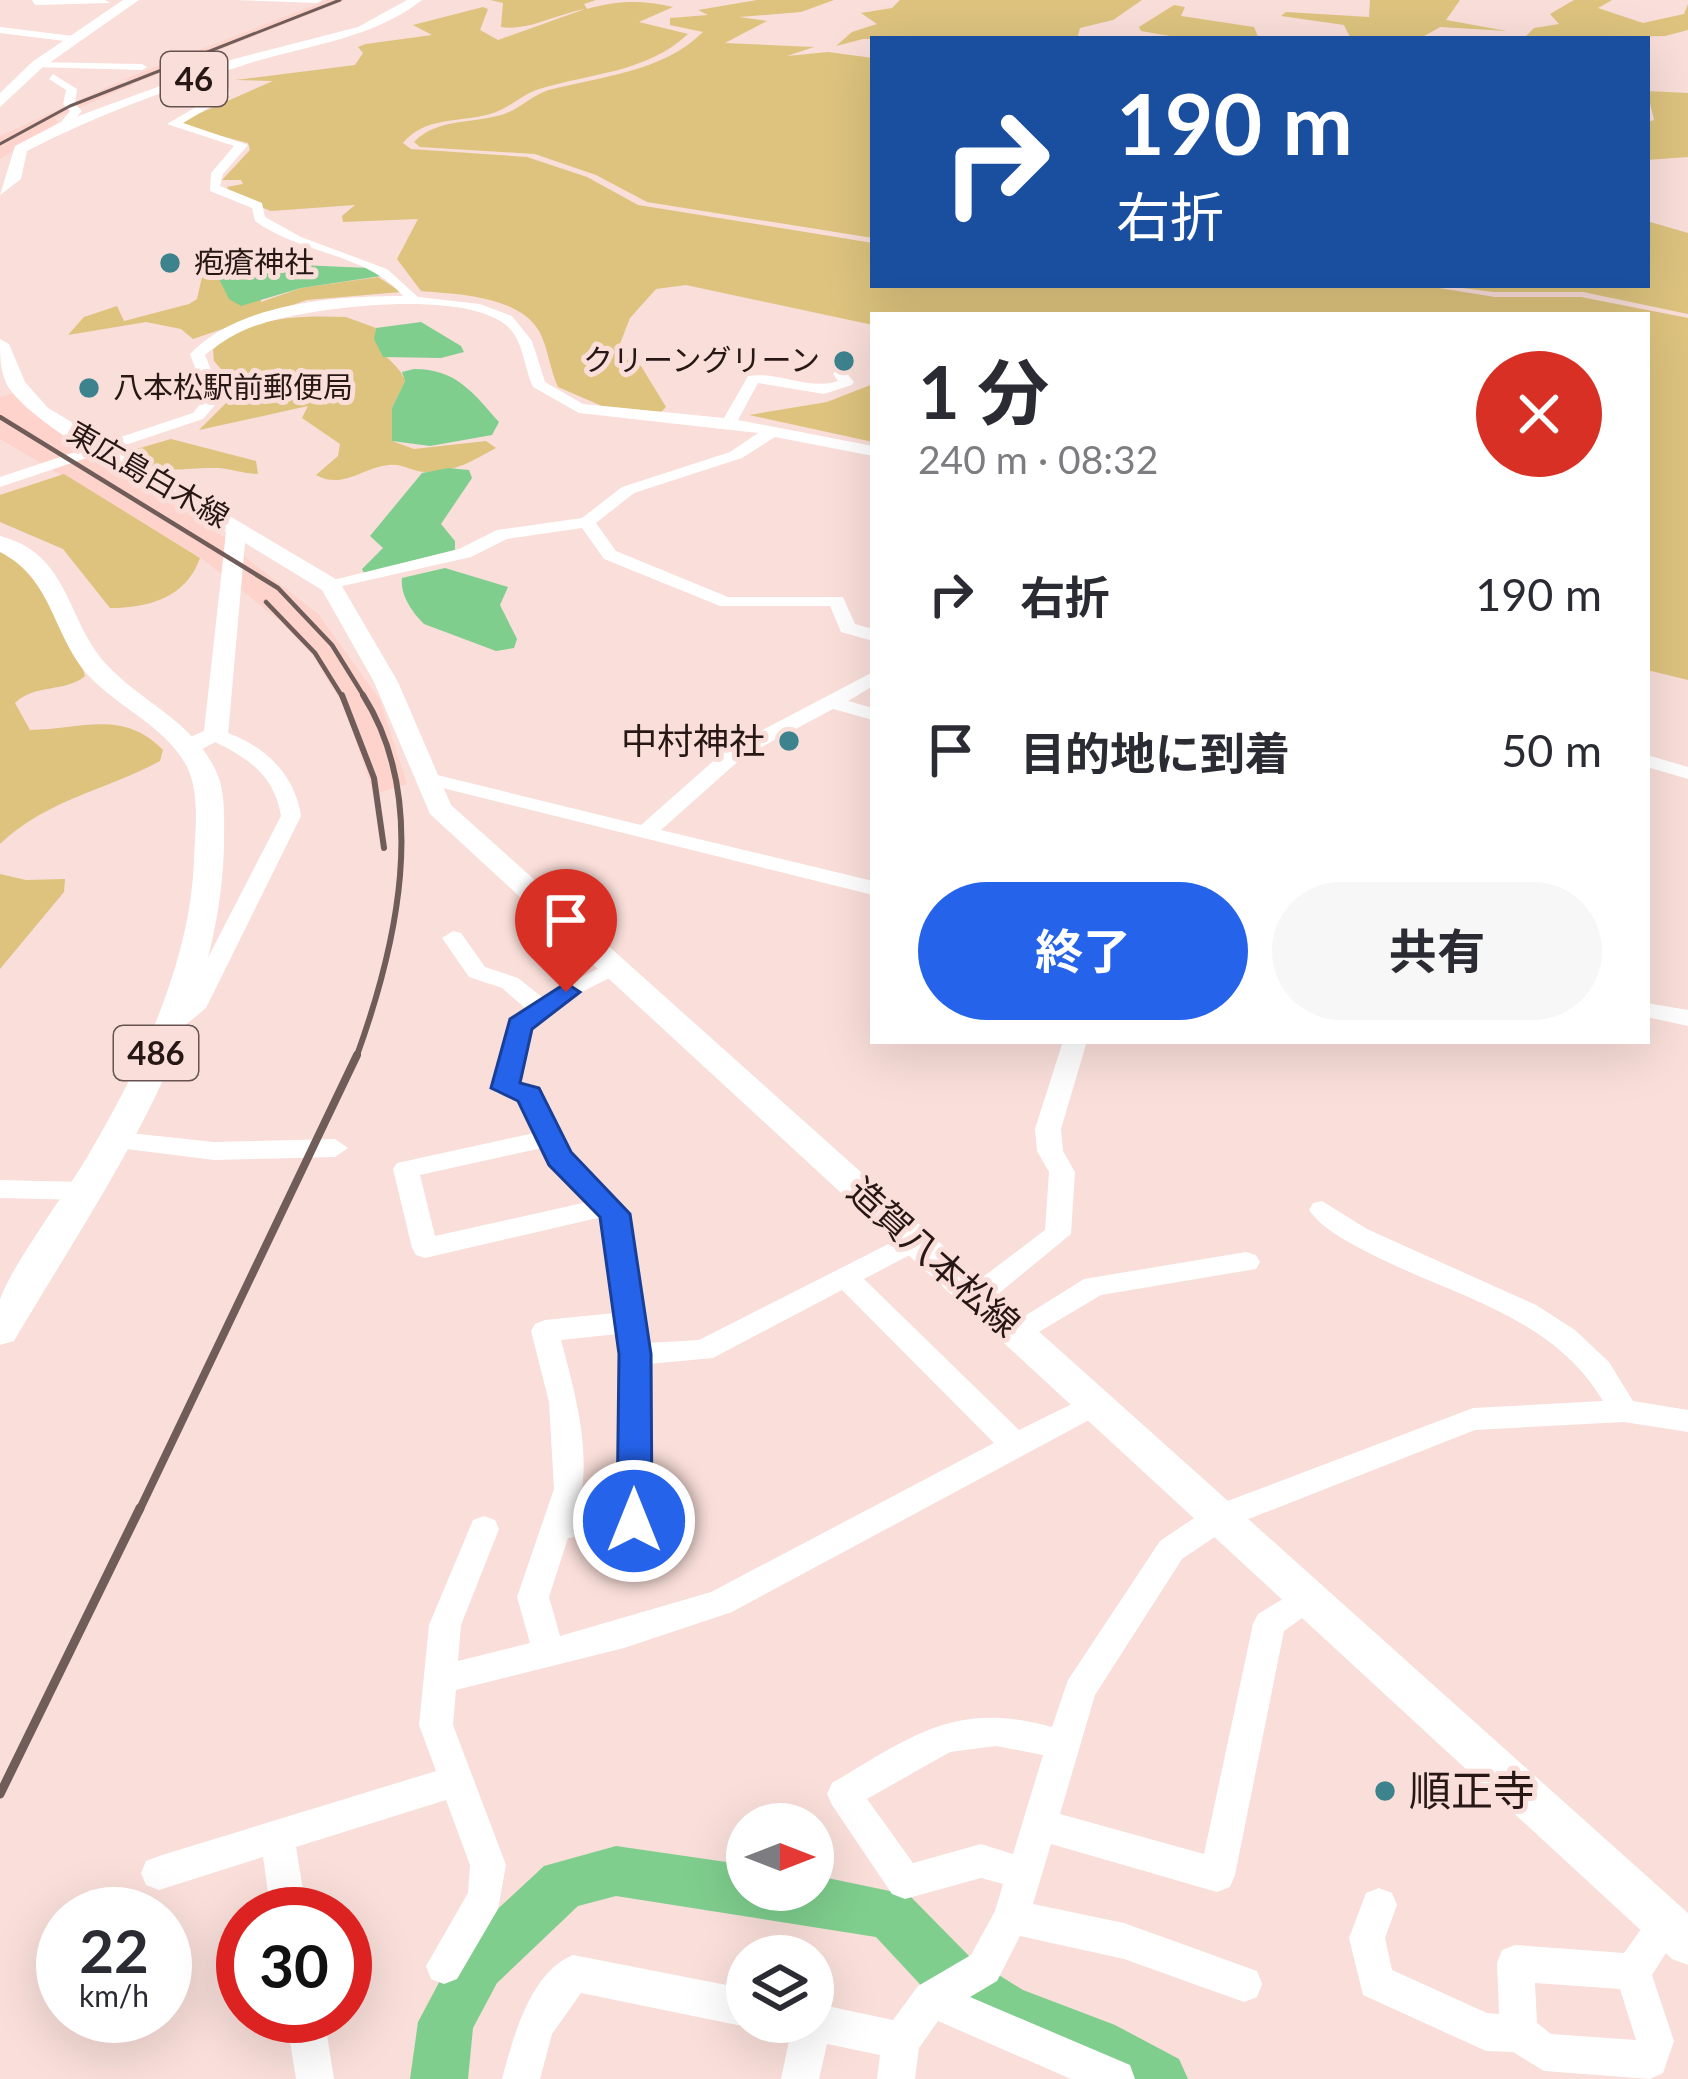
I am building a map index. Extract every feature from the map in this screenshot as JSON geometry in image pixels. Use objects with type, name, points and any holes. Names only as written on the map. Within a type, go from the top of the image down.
[{"type":"highway","points":[[0,102],[107,6],[132,0]]},
{"type":"highway","points":[[12,65],[37,65]]},
{"type":"highway","points":[[0,543],[43,567],[94,666],[202,741]]},
{"type":"highway","name":"486","points":[[0,1331],[111,1140],[168,1028],[205,903],[212,847],[202,741]]},
{"type":"main road","name":"46","points":[[0,190],[13,179],[20,149],[64,126],[205,75],[334,40],[416,0]]},
{"type":"main road","name":"東広島白木線","points":[[0,344],[16,384],[41,412],[242,531],[235,535],[227,575],[202,741]]},
{"type":"main road","name":"造賀八本松線","points":[[242,531],[331,586],[367,644],[439,808],[1677,1933]]},
{"type":"street","points":[[132,0],[156,0]]},
{"type":"street","points":[[239,0],[282,7],[317,0]]},
{"type":"street","points":[[35,2],[107,6]]},
{"type":"street","points":[[0,30],[74,39]]},
{"type":"street","points":[[37,65],[142,67],[116,78],[59,80],[72,89],[69,104],[76,111],[64,126]]},
{"type":"street","points":[[205,75],[223,85],[224,95],[172,124],[242,145],[217,173],[214,188],[258,206],[259,218],[289,240],[394,276],[413,300]]},
{"type":"street","points":[[3,482],[198,416],[214,397],[196,354],[220,331],[326,308],[413,300],[466,304],[504,317],[529,343],[538,384],[580,408],[729,423],[870,450]]},
{"type":"street","points":[[729,423],[753,379],[776,377],[829,391],[847,382],[840,374]]},
{"type":"street","points":[[331,586],[465,553],[503,534],[586,522],[628,490],[736,455],[774,430]]},
{"type":"street","points":[[586,522],[603,549],[631,568],[726,602],[837,601],[847,628],[870,634]]},
{"type":"street","points":[[644,832],[678,809],[751,742],[836,704],[870,680]]},
{"type":"street","points":[[836,704],[870,712]]},
{"type":"street","points":[[168,1028],[194,1008],[291,816],[289,795],[261,756],[202,741]]},
{"type":"street","points":[[1650,762],[1688,773]]},
{"type":"street","points":[[429,779],[869,885]]},
{"type":"street","points":[[453,938],[477,972],[510,983],[541,1010]]},
{"type":"street","points":[[556,1526],[634,1521],[632,1322],[615,1214],[559,1158],[529,1095],[505,1088],[519,1025],[615,969]]},
{"type":"street","points":[[1650,1011],[1688,1018]]},
{"type":"street","points":[[977,1296],[1058,1234],[1063,1172],[1050,1151],[1048,1129],[1074,1044]]},
{"type":"street","points":[[550,1138],[406,1169],[425,1247],[608,1206]]},
{"type":"street","points":[[111,1140],[214,1151],[334,1148]]},
{"type":"street","points":[[0,1189],[82,1191]]},
{"type":"street","points":[[1322,1210],[1344,1230],[1458,1277],[1562,1335],[1624,1411]]},
{"type":"street","points":[[635,1354],[703,1349],[916,1240]]},
{"type":"street","points":[[1018,1334],[1094,1286],[1246,1262]]},
{"type":"street","points":[[846,1276],[1016,1445]]},
{"type":"street","points":[[549,1654],[533,1597],[569,1489],[563,1402],[545,1331],[632,1322]]},
{"type":"street","points":[[439,1680],[549,1654],[721,1602],[1094,1404]]},
{"type":"street","points":[[896,2079],[901,2041],[932,1999],[984,1968],[1011,1917],[1081,1690],[1171,1550],[1220,1517],[1473,1419],[1624,1411],[1688,1421]]},
{"type":"street","points":[[444,1966],[485,1898],[488,1865],[436,1725],[445,1625],[484,1529]]},
{"type":"street","points":[[1040,1826],[1217,1875],[1269,1624],[1308,1597]]},
{"type":"street","points":[[1024,1874],[981,1861],[905,1882],[844,1794],[950,1732],[1015,1730],[1061,1745]]},
{"type":"street","points":[[159,1873],[456,1781]]},
{"type":"street","points":[[277,1837],[285,1887]]},
{"type":"street","points":[[1379,1905],[1366,1938],[1376,1982],[1486,2032],[1519,2032],[1544,2052],[1650,2060],[1655,2042],[1633,1972]]},
{"type":"street","points":[[1011,1917],[1124,1941],[1244,1984]]},
{"type":"street","points":[[1519,2032],[1515,1963],[1633,1972],[1677,1933]]},
{"type":"street","points":[[520,2079],[535,2025],[574,1972],[726,2004]]},
{"type":"street","points":[[932,1999],[1116,2079]]},
{"type":"street","points":[[834,2027],[901,2041]]},
{"type":"street","points":[[309,2043],[315,2079]]},
{"type":"street","points":[[800,2079],[808,2043]]},
{"type":"shaded area","points":[[328,0],[346,0],[138,82],[122,80]]},
{"type":"shaded area","points":[[490,0],[596,0],[584,4],[587,9],[620,3],[662,5],[673,7],[639,22],[688,34],[636,64],[539,89],[490,114],[422,128],[403,143],[411,149],[527,157],[587,177],[638,205],[870,243],[870,288],[1439,288],[1495,297],[1581,297],[1688,318],[1688,680],[1650,671],[1650,312],[870,312],[870,324],[686,285],[656,289],[630,318],[616,354],[641,366],[666,407],[661,412],[602,406],[558,387],[539,331],[517,310],[486,299],[421,291],[397,259],[418,219],[343,222],[342,216],[355,205],[271,211],[231,195],[227,187],[243,184],[241,180],[222,180],[250,150],[248,143],[183,126],[182,121],[273,81],[235,80],[355,65],[363,53],[358,47],[432,35],[413,25],[483,7],[488,9],[480,30],[498,40],[585,9],[511,28],[501,27],[503,3]]},
{"type":"shaded area","points":[[757,0],[834,0],[801,12],[739,17],[767,21],[725,43],[814,47],[787,56],[828,52],[870,58],[870,238],[647,202],[596,175],[535,154],[420,147],[414,142],[444,125],[508,113],[549,90],[670,56],[703,32],[670,25],[670,18],[708,15],[698,10]]},
{"type":"shaded area","points":[[900,0],[1142,0],[1113,20],[1080,28],[1078,36],[870,36],[836,46],[852,32],[877,24],[861,13],[892,8]]},
{"type":"shaded area","points":[[1370,0],[1460,0],[1446,20],[1507,31],[1440,27],[1424,36],[1350,36],[1344,25],[1281,16],[1286,12],[1369,17]]},
{"type":"shaded area","points":[[1574,0],[1612,0],[1598,8],[1643,23],[1684,14],[1688,4],[1688,30],[1665,36],[1526,36],[1534,28],[1559,24],[1550,14]]},
{"type":"shaded area","points":[[1174,5],[1185,7],[1181,16],[1254,27],[1258,36],[1170,36],[1139,27]]},
{"type":"shaded area","points":[[119,82],[134,84],[55,118],[58,123],[0,159],[0,136]]},
{"type":"shaded area","points":[[1650,91],[1688,93],[1688,157],[1650,160],[1650,121],[1654,120]]},
{"type":"shaded area","points":[[1650,222],[1688,233],[1688,314],[1583,292],[1463,288],[1650,288]]},
{"type":"shaded area","points":[[273,251],[295,254],[297,260],[259,267],[261,302],[301,288],[378,277],[401,292],[307,300],[193,339],[181,329],[146,322],[68,335],[84,317],[117,306],[124,321],[189,304],[197,299],[206,259]]},
{"type":"shaded area","points":[[234,262],[369,268],[381,276],[301,288],[241,306],[229,299],[218,277],[221,266]]},
{"type":"shaded area","points":[[346,317],[376,328],[377,345],[405,381],[392,408],[392,441],[414,449],[486,441],[496,448],[447,470],[421,472],[389,465],[335,480],[316,475],[338,456],[340,444],[302,418],[308,406],[199,430],[233,396],[234,384],[214,361],[213,350],[226,339],[275,320]]},
{"type":"shaded area","points":[[421,322],[464,352],[441,358],[383,357],[374,339],[376,328]]},
{"type":"shaded area","points":[[402,372],[442,373],[463,385],[499,422],[492,435],[430,446],[392,441],[392,408],[405,381]]},
{"type":"shaded area","points":[[870,385],[870,441],[749,415],[827,402]]},
{"type":"shaded area","points":[[14,393],[25,407],[243,549],[245,557],[318,614],[380,700],[407,784],[374,794],[344,707],[312,654],[280,621],[200,557],[0,439],[0,397]]},
{"type":"shaded area","points":[[171,439],[256,461],[258,474],[219,468],[171,470],[123,453]]},
{"type":"shaded area","points":[[469,470],[472,478],[441,524],[455,541],[455,550],[364,573],[362,569],[383,548],[370,536],[422,473]]},
{"type":"shaded area","points":[[64,474],[200,558],[185,583],[151,603],[110,608],[63,549],[0,522],[0,495]]},
{"type":"shaded area","points":[[0,548],[44,586],[72,638],[85,676],[15,703],[30,730],[117,725],[148,737],[163,750],[160,761],[37,816],[0,844]]},
{"type":"shaded area","points":[[445,568],[508,587],[500,605],[517,639],[514,648],[496,651],[424,624],[411,609],[402,578]]},
{"type":"shaded area","points":[[0,874],[26,880],[65,879],[64,892],[0,969]]},
{"type":"waterway","points":[[439,2079],[446,2022],[478,1964],[563,1884],[616,1871],[890,1913],[950,1976],[1007,2012],[1095,2045],[1159,2079]]},
{"type":"railway","points":[[0,144],[70,106],[340,0]]},
{"type":"railway","points":[[0,417],[278,588],[332,645],[365,698]]},
{"type":"railway","points":[[266,602],[315,653],[343,698]]},
{"type":"railway","points":[[342,695],[374,778],[384,848]]},
{"type":"railway","points":[[356,1058],[394,923],[401,828],[396,781],[384,737],[363,695]]},
{"type":"railway","points":[[139,1511],[357,1055]]},
{"type":"railway","points":[[0,1794],[140,1508]]},
{"type":"place","name":"疱瘡神社","points":[[170,263]]},
{"type":"place","name":"クリーングリーン","points":[[844,361]]},
{"type":"place","name":"八本松駅前郵便局","points":[[89,388]]},
{"type":"place","name":"中村神社","points":[[789,741]]},
{"type":"place","name":"順正寺","points":[[1385,1791]]},
{"type":"route","points":[[566,992],[519,1025],[505,1088],[529,1095],[559,1158],[615,1214],[635,1354],[634,1521]]}]
